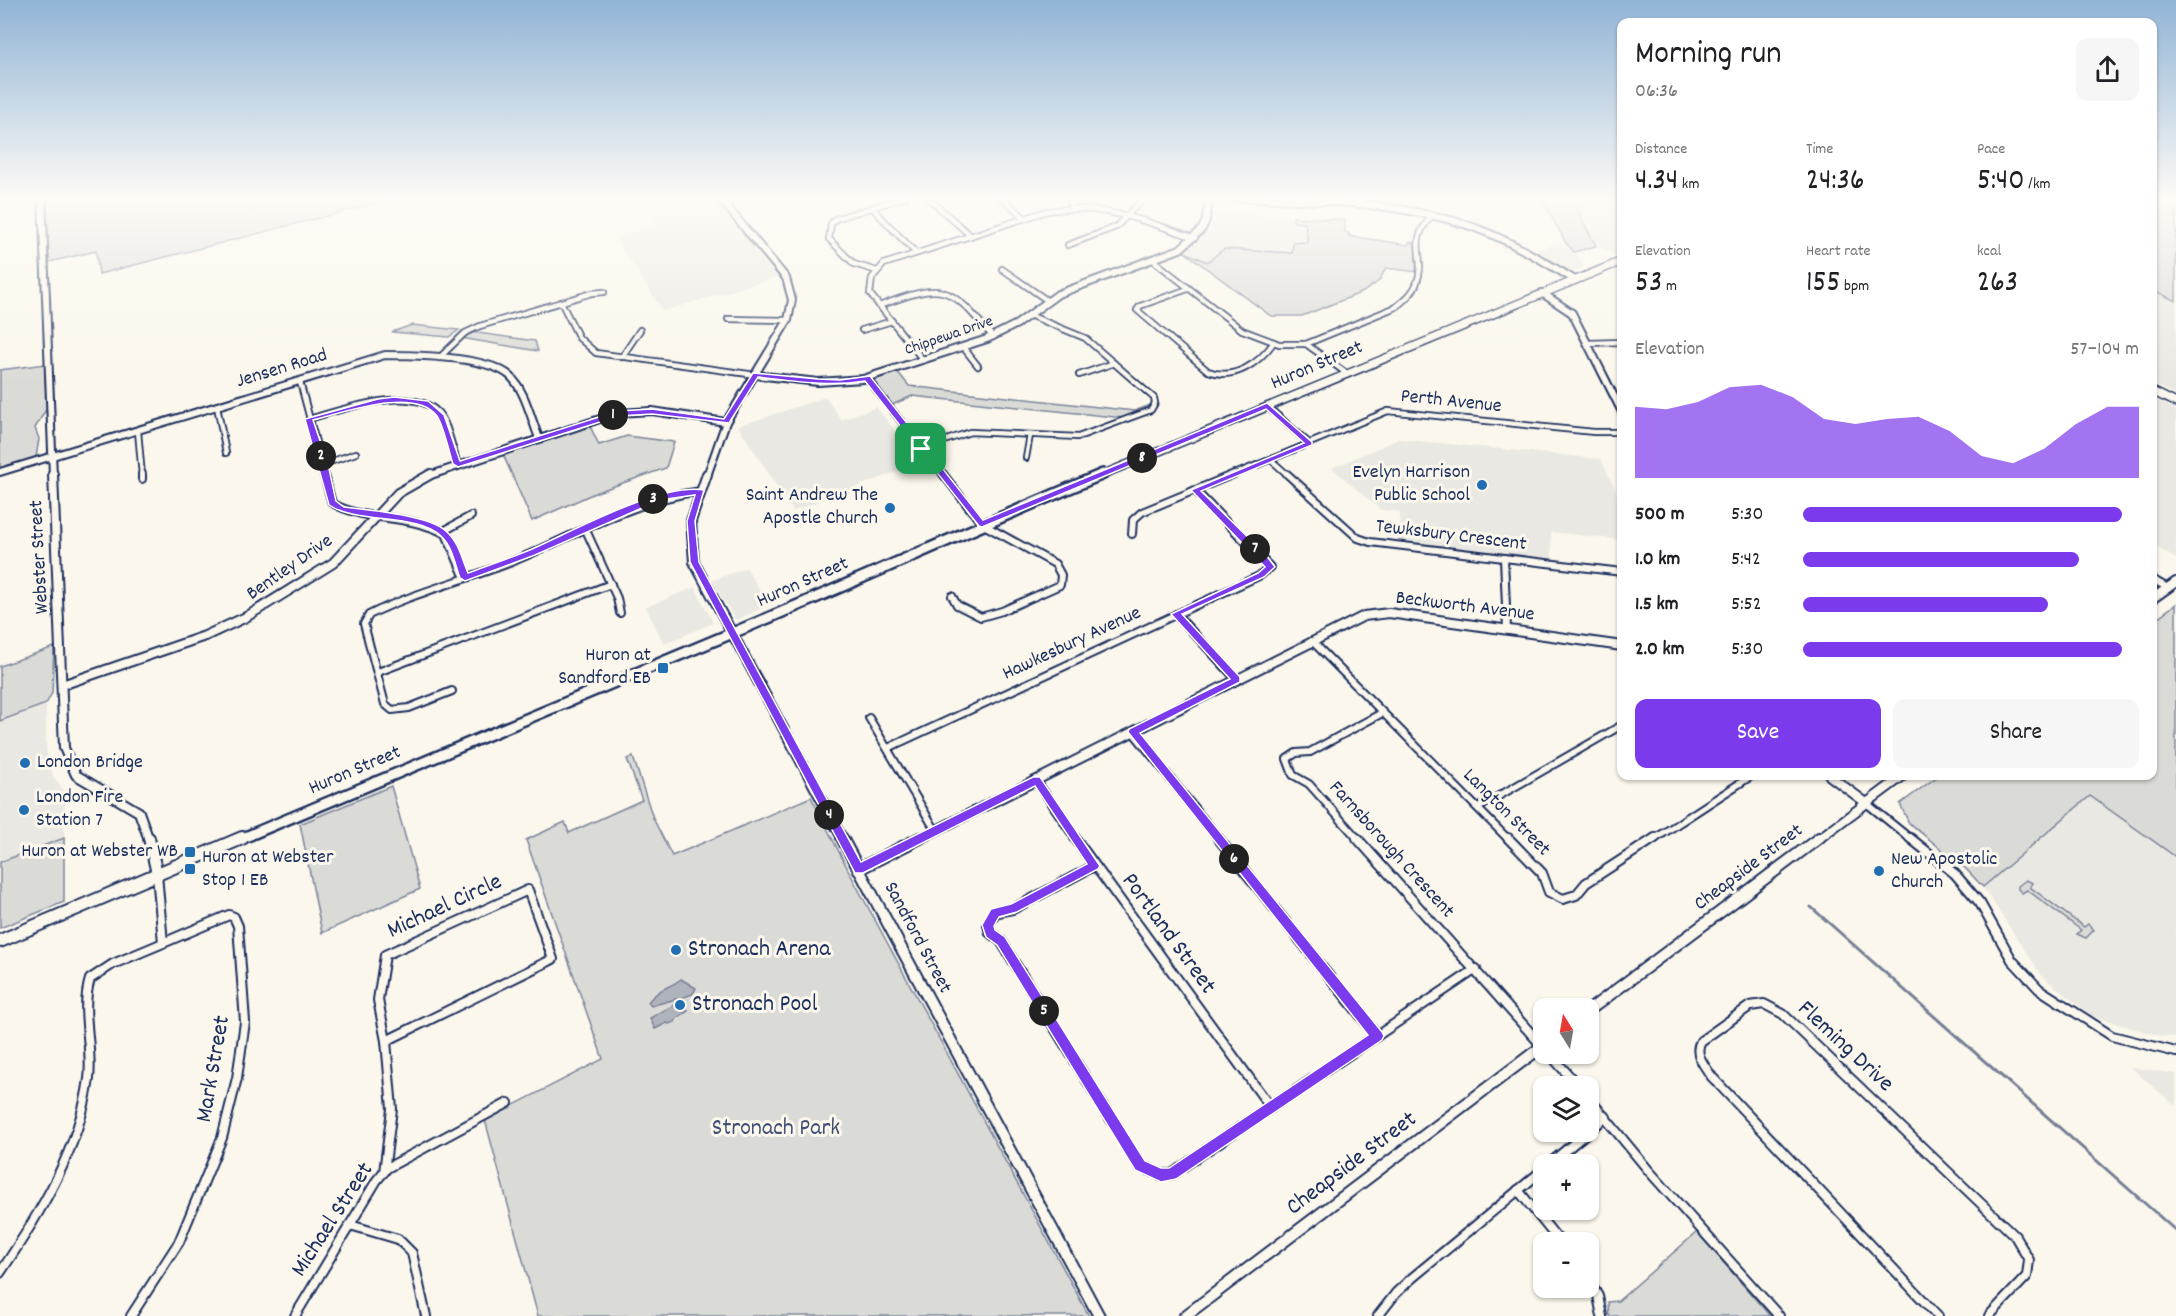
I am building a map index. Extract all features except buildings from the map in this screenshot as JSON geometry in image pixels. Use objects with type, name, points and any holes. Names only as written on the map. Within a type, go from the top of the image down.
[{"type":"main road","name":"Huron Street","points":[[0,941],[502,728],[731,634],[982,524],[1617,263]]},
{"type":"main road","points":[[2157,394],[2176,403]]},
{"type":"street","name":"Webster Street","points":[[44,258],[64,748],[76,775],[139,812],[147,829],[157,874]]},
{"type":"street","name":"Sandford Street","points":[[770,258],[786,278],[792,300],[788,320],[726,422],[691,521],[694,562],[1099,1316]]},
{"type":"street","points":[[849,258],[854,264],[878,271]]},
{"type":"street","points":[[900,258],[884,264],[878,271],[869,285],[870,294],[923,360]]},
{"type":"street","name":"Chippewa Drive","points":[[756,375],[818,382],[867,378],[993,337],[1075,286],[1157,258]]},
{"type":"street","points":[[1153,260],[1242,330],[1274,342],[1306,344],[1396,307],[1416,287],[1420,277],[1420,258]]},
{"type":"street","points":[[1540,258],[1575,280]]},
{"type":"street","points":[[1002,269],[1048,301]]},
{"type":"street","points":[[1188,289],[1140,306],[1137,310],[1216,376],[1225,375],[1262,359],[1274,342]]},
{"type":"street","points":[[879,306],[929,290],[942,290],[973,315],[993,337]]},
{"type":"street","points":[[439,358],[465,333],[561,302],[604,292]]},
{"type":"street","points":[[1542,293],[1572,314],[1617,402]]},
{"type":"street","points":[[561,302],[586,349],[622,357],[756,375]]},
{"type":"street","points":[[921,449],[952,436],[970,432],[1078,437],[1151,410],[1155,403],[1154,398],[1085,338],[1029,315]]},
{"type":"street","points":[[728,319],[788,320]]},
{"type":"street","points":[[862,330],[892,321]]},
{"type":"street","points":[[622,357],[640,330]]},
{"type":"street","points":[[1588,343],[1617,342]]},
{"type":"street","points":[[1306,344],[1346,373]]},
{"type":"street","points":[[963,347],[978,366]]},
{"type":"street","name":"Jensen Road","points":[[0,472],[385,355],[439,358],[500,369],[516,383],[539,438]]},
{"type":"street","points":[[1079,375],[1114,363]]},
{"type":"street","points":[[867,378],[982,524],[1054,564],[1061,575],[1060,585],[1002,611],[981,617],[957,604],[952,596]]},
{"type":"street","points":[[300,382],[324,464],[332,503],[342,509],[415,521],[442,532],[453,545],[465,578]]},
{"type":"street","points":[[309,419],[378,401],[394,399],[425,403],[440,415],[458,464]]},
{"type":"street","points":[[217,406],[226,453]]},
{"type":"street","points":[[1267,406],[1309,443]]},
{"type":"street","name":"Bentley Drive","points":[[62,685],[205,636],[246,617],[333,563],[388,501],[410,485],[458,464],[618,413],[635,411],[726,422]]},
{"type":"street","name":"Perth Avenue","points":[[1132,534],[1133,520],[1143,512],[1388,411],[1594,432],[1617,432]]},
{"type":"street","points":[[138,431],[142,480]]},
{"type":"street","points":[[1026,458],[1030,435]]},
{"type":"street","points":[[324,464],[356,453]]},
{"type":"street","name":"Tewksbury Crescent","points":[[1270,459],[1358,538],[1370,542],[1617,571]]},
{"type":"street","name":"Hawkesbury Avenue","points":[[888,748],[1261,575],[1270,567],[1195,490]]},
{"type":"street","points":[[452,691],[409,708],[392,710],[385,704],[364,624],[369,615],[532,553],[658,497],[680,492],[701,492]]},
{"type":"street","points":[[442,532],[471,516]]},
{"type":"street","points":[[585,528],[617,598],[620,613]]},
{"type":"street","points":[[1504,558],[1507,630]]},
{"type":"street","points":[[2157,582],[2168,588]]},
{"type":"street","points":[[2157,596],[2176,582]]},
{"type":"street","points":[[378,672],[611,584]]},
{"type":"street","points":[[1176,614],[1237,680]]},
{"type":"street","name":"Beckworth Avenue","points":[[859,869],[1364,616],[1382,614],[1617,645]]},
{"type":"street","name":"Langton Street","points":[[1312,641],[1542,873],[1549,892],[1563,899],[1576,895],[1586,883],[1745,780]]},
{"type":"street","name":"Farnsborough Crescent","points":[[1382,712],[1310,752],[1296,753],[1287,759],[1288,770],[1295,778],[1309,784],[1533,1034]]},
{"type":"street","points":[[868,718],[936,831]]},
{"type":"street","points":[[1478,808],[1617,728]]},
{"type":"street","points":[[1133,732],[1377,1036]]},
{"type":"street","name":"Portland Street","points":[[1036,780],[1094,866],[1271,1108]]},
{"type":"street","points":[[1835,780],[1955,874],[1980,903],[2012,960],[2039,989],[2112,1036],[2176,1052]]},
{"type":"street","name":"Cheapside Street","points":[[1599,1003],[1897,780]]},
{"type":"street","points":[[1094,866],[1013,909],[995,913],[988,925],[990,933],[1001,941],[1140,1166],[1161,1175],[1172,1174],[1476,969]]},
{"type":"street","points":[[0,1273],[47,1196],[72,1147],[89,1078],[90,1037],[87,987],[91,977],[121,960],[163,943],[157,874]]},
{"type":"street","name":"Michael Circle","points":[[384,1172],[392,1109],[386,1041],[378,1000],[385,955],[528,890],[553,959],[386,1041]]},
{"type":"street","name":"Mark Street","points":[[131,1316],[179,1242],[222,1138],[237,1078],[245,1022],[239,936],[234,917],[229,915],[163,943]]},
{"type":"street","name":"Fleming Drive","points":[[1938,1316],[1712,1077],[1700,1059],[1698,1046],[1701,1041],[1750,1006],[1764,1004],[1783,1014],[2015,1236],[2029,1260],[2027,1276],[1989,1316]]},
{"type":"street","name":"Cheapside Street","points":[[1185,1316],[1533,1057]]},
{"type":"street","name":"Farnsborough Crescent","points":[[1559,1064],[1569,1076]]},
{"type":"street","name":"Michael Street","points":[[295,1316],[384,1172],[415,1152],[508,1103]]},
{"type":"street","points":[[1599,1109],[1649,1171],[1779,1316]]},
{"type":"street","points":[[1561,1154],[1606,1117]]},
{"type":"street","points":[[1378,1316],[1396,1293],[1412,1278],[1533,1178]]},
{"type":"street","points":[[1518,1190],[1552,1232]]},
{"type":"street","points":[[350,1225],[398,1239],[411,1253],[426,1316]]},
{"type":"street","points":[[1599,1298],[1602,1316]]},
{"type":"shaded area","points":[[629,258],[765,258],[781,276],[663,311]]},
{"type":"shaded area","points":[[1548,258],[1579,258],[1584,267],[1570,272]]},
{"type":"shaded area","points":[[2157,292],[2176,301],[2176,396],[2157,386]]},
{"type":"shaded area","points":[[826,397],[841,420],[876,407],[920,463],[793,511],[738,426]]},
{"type":"shaded area","points":[[2157,400],[2176,410],[2176,559],[2157,547]]},
{"type":"shaded area","name":"Evelyn Harrison Public School","points":[[1399,439],[1601,459],[1617,493],[1617,540],[1551,532],[1552,561],[1400,543],[1400,512],[1381,510],[1332,468]]},
{"type":"shaded area","points":[[746,568],[769,605],[736,620],[711,581]]},
{"type":"shaded area","points":[[695,587],[713,623],[664,644],[646,607]]},
{"type":"shaded area","points":[[46,704],[46,749],[53,776],[65,792],[64,838],[0,862],[0,721]]},
{"type":"shaded area","points":[[2090,796],[2176,857],[2176,1037],[2160,1036],[2092,1016],[2042,976],[1983,887]]},
{"type":"shaded area","name":"Stronach Pool","points":[[681,979],[696,988],[693,994],[681,998],[688,1011],[675,1022],[655,1029],[650,1018],[678,1003],[676,999],[651,1006],[648,1002],[657,993]]},
{"type":"shaded area","points":[[2130,1067],[2176,1074],[2176,1106]]},
{"type":"green space","points":[[49,258],[64,258],[49,262]]},
{"type":"green space","points":[[97,258],[160,258],[99,274]]},
{"type":"green space","points":[[1193,258],[1207,262],[1212,258],[1416,258],[1417,272],[1386,268],[1379,281],[1363,292],[1302,316],[1271,316]]},
{"type":"green space","points":[[2157,258],[2176,258],[2176,301],[2157,292]]},
{"type":"green space","points":[[412,325],[459,330],[449,337],[392,332]]},
{"type":"green space","points":[[471,332],[535,341],[538,351],[461,338]]},
{"type":"green space","points":[[45,364],[50,403],[35,428],[39,439],[36,457],[0,468],[0,370]]},
{"type":"green space","points":[[897,371],[909,386],[1134,411],[1151,405],[1124,418],[912,396],[892,405],[874,381],[875,378]]},
{"type":"green space","points":[[589,424],[599,445],[627,436],[674,442],[666,468],[597,492],[532,521],[502,452]]},
{"type":"green space","points":[[2176,604],[2176,857],[2090,796],[1983,887],[1966,869],[1909,823],[1900,804],[1933,780],[2157,780],[2157,618]]},
{"type":"green space","points":[[54,647],[52,693],[46,704],[0,721],[0,666]]},
{"type":"green space","name":"Stronach Park","points":[[633,757],[653,818],[672,856],[811,797],[855,883],[1089,1316],[538,1316],[485,1120],[603,1059],[526,840],[565,822],[569,833],[642,800],[627,759]]},
{"type":"green space","points":[[391,786],[420,889],[322,933],[300,824]]},
{"type":"green space","points":[[64,838],[64,902],[0,928],[0,862]]},
{"type":"green space","points":[[2026,880],[2033,883],[2030,887],[2084,927],[2088,924],[2094,930],[2086,938],[2077,934],[2081,930],[2027,890],[2022,893],[2018,889],[2018,886]]},
{"type":"green space","points":[[1697,1232],[1770,1316],[1609,1316],[1608,1302],[1618,1301]]},
{"type":"waterway","points":[[1811,907],[2176,1231]]},
{"type":"place","name":"Evelyn Harrison Public School","points":[[1482,485]]},
{"type":"place","name":"Saint Andrew The Apostle Church","points":[[890,508]]},
{"type":"place","name":"Huron at Sandford EB","points":[[663,668]]},
{"type":"place","name":"London Bridge","points":[[25,763]]},
{"type":"place","name":"London Fire Station 7","points":[[24,810]]},
{"type":"place","name":"Huron at Webster WB","points":[[190,852]]},
{"type":"place","name":"Huron at Webster Stop 1 EB","points":[[190,869]]},
{"type":"place","name":"New Apostolic Church","points":[[1879,871]]},
{"type":"place","name":"Stronach Arena","points":[[676,950]]},
{"type":"place","name":"Stronach Pool","points":[[680,1005]]},
{"type":"route","points":[[756,375],[818,382],[867,378],[921,449],[982,524],[1267,406],[1309,443],[1195,490],[1270,567],[1261,575],[1176,614],[1237,680],[1133,732],[1377,1036],[1172,1174],[1161,1175],[1140,1166],[1001,941],[990,933],[988,925],[995,913],[1013,909],[1094,866],[1036,780],[859,869],[694,562],[691,521],[701,492],[680,492],[658,497],[532,553],[465,578],[453,545],[446,534],[415,521],[359,513],[342,509],[332,503],[324,464],[309,419],[378,401],[394,399],[425,403],[440,415],[458,464],[618,413],[652,411],[726,422],[756,375]]}]
